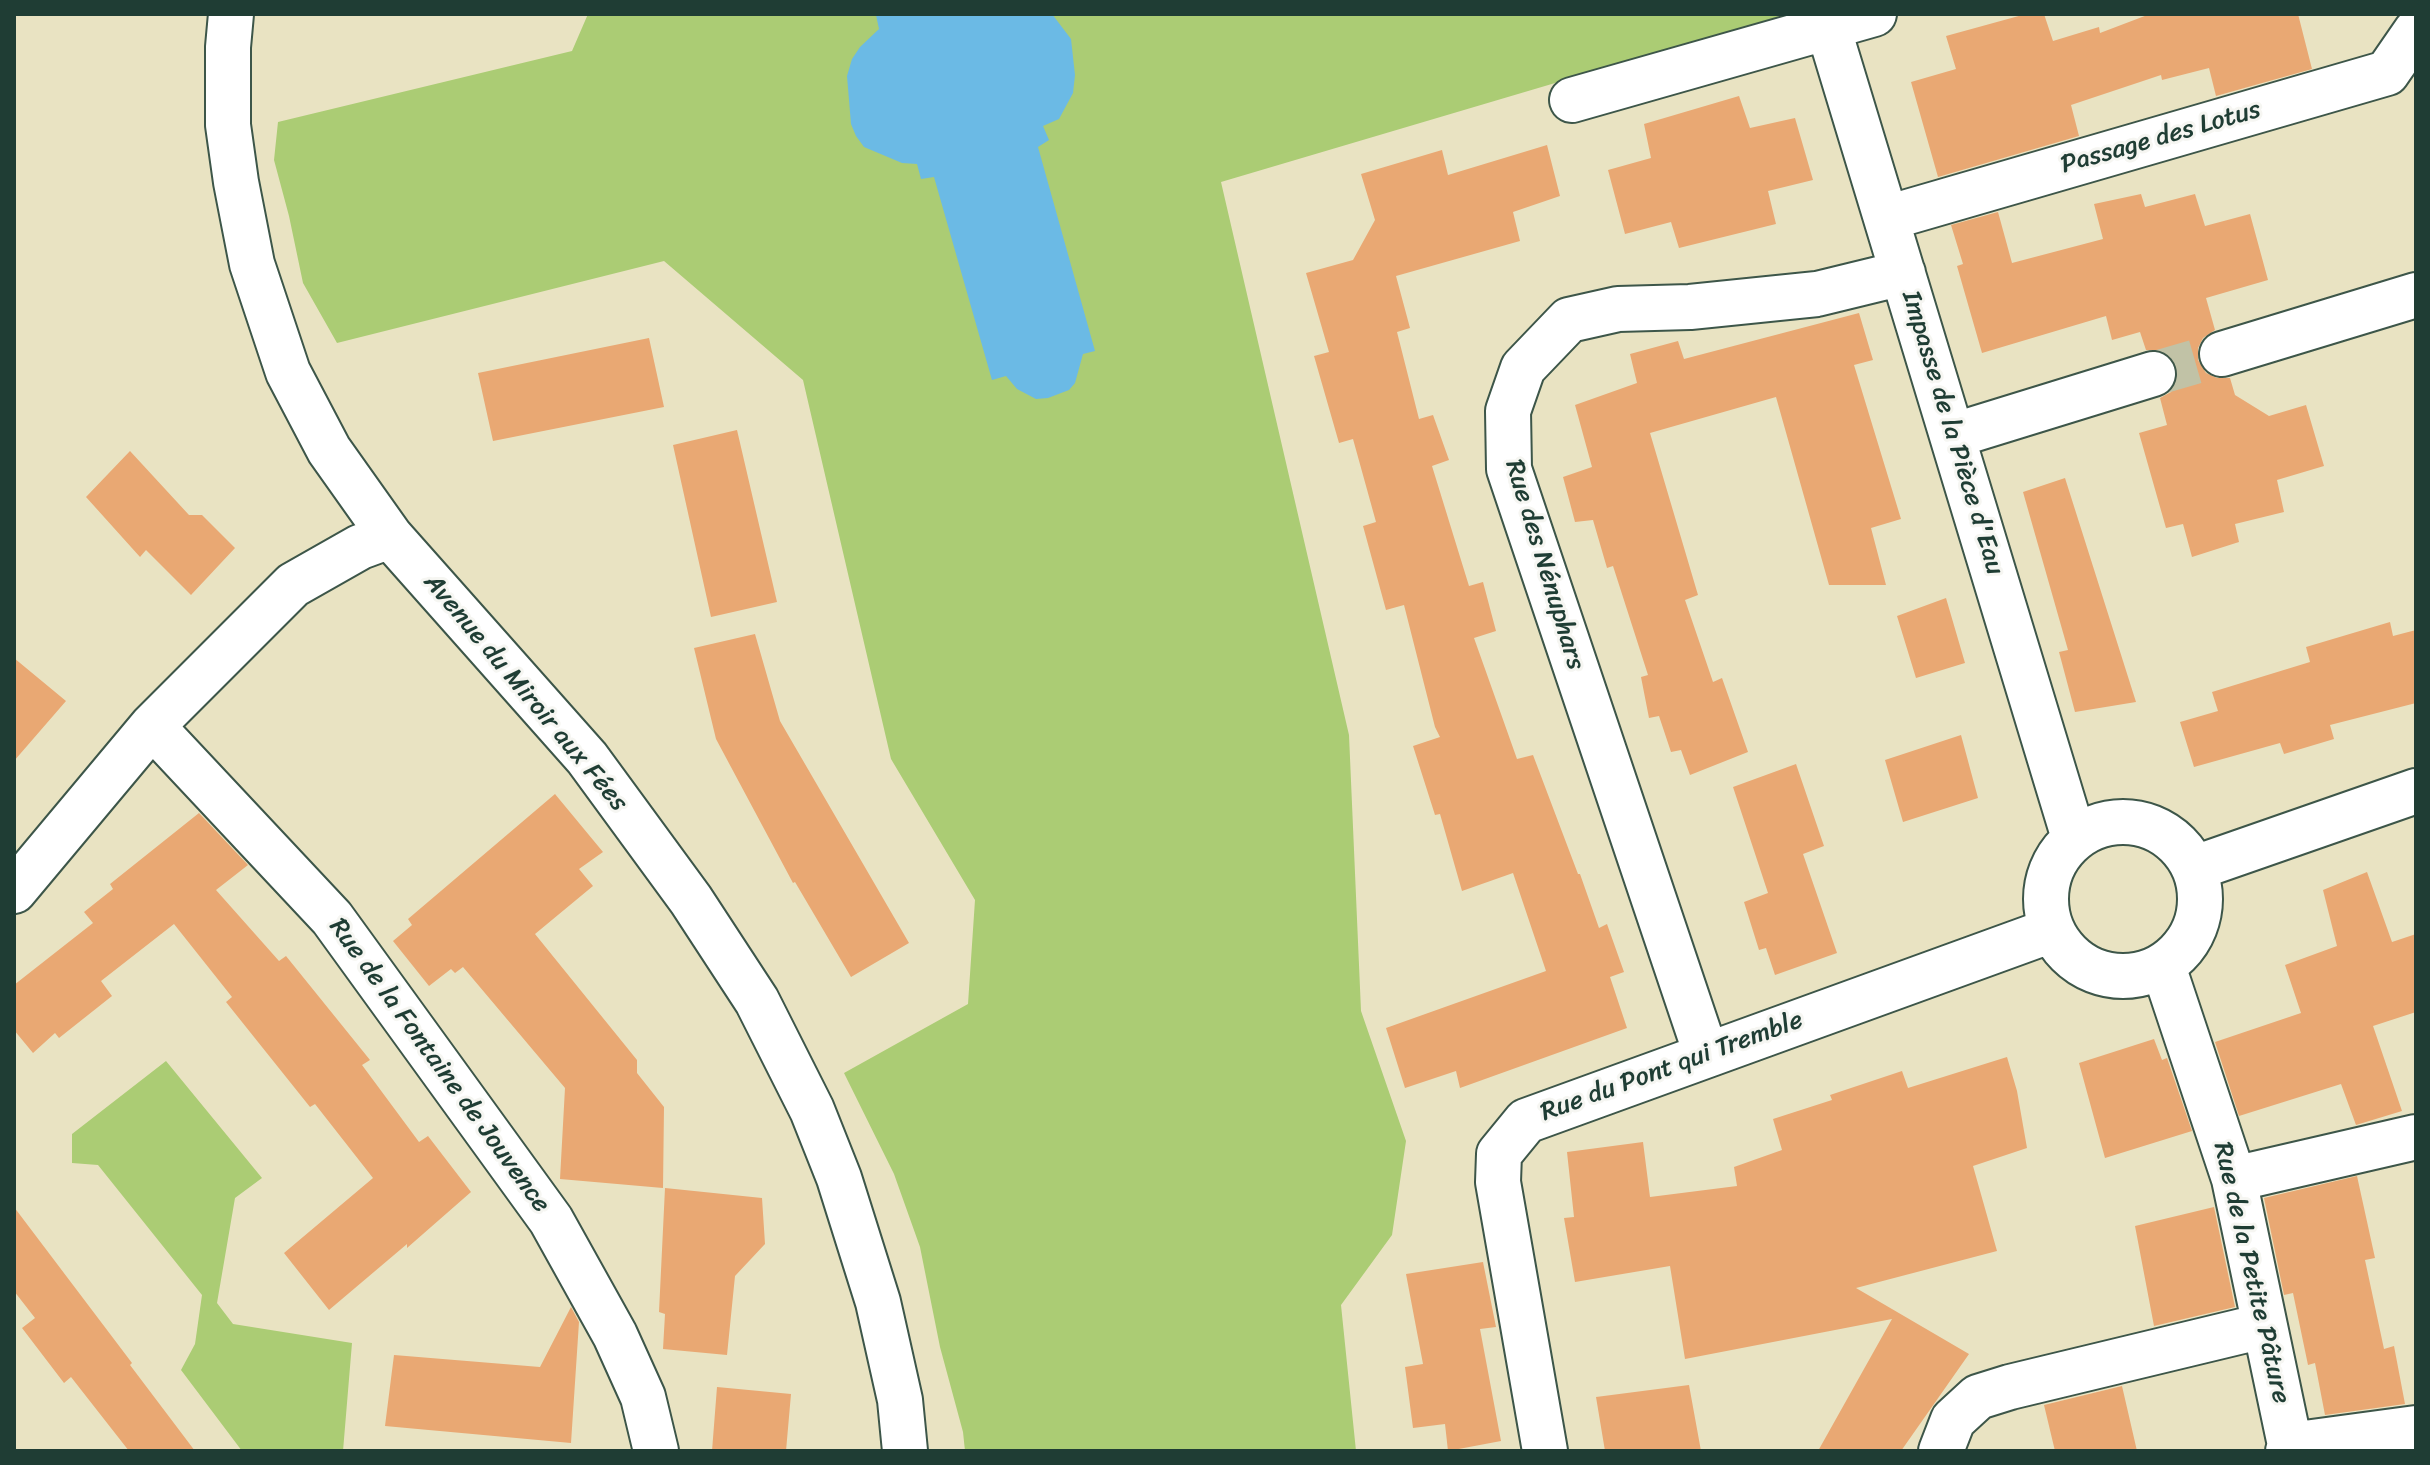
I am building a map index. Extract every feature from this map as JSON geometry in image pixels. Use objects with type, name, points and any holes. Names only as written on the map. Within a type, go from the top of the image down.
[{"type":"street","name":"Avenue du Miroir aux Fées","points":[[231,14],[228,125],[236,182],[252,264],[288,372],[329,450],[390,536],[587,758],[691,900],[757,1001],[812,1110],[839,1178],[878,1302],[900,1400],[905,1451]]},
{"type":"street","points":[[1572,100],[1874,14]]},
{"type":"street","name":"Impasse de la Pièce d'Eau","points":[[1828,27],[2074,838]]},
{"type":"street","name":"Passage des Lotus","points":[[1887,218],[2387,73],[2416,31]]},
{"type":"street","name":"Rue des Nénuphars","points":[[1706,1054],[1509,469],[1508,411],[1523,368],[1569,320],[1618,309],[1690,307],[1817,294],[1903,273]]},
{"type":"street","points":[[2222,354],[2416,295]]},
{"type":"street","points":[[1952,436],[2153,374]]},
{"type":"street","points":[[14,891],[152,726],[293,585],[360,547],[390,536]]},
{"type":"street","name":"Rue de la Fontaine de Jouvence","points":[[152,726],[332,918],[551,1220],[615,1335],[643,1397],[656,1451]]},
{"type":"street","points":[[2195,868],[2416,791]]},
{"type":"street","points":[[2119,821],[2164,832],[2195,868],[2202,905],[2190,940],[2163,966],[2120,977],[2079,964],[2052,930],[2045,897],[2053,864],[2074,838],[2119,821]]},
{"type":"street","name":"Rue du Pont qui Tremble","points":[[1545,1451],[1498,1182],[1499,1154],[1526,1121],[2052,930]]},
{"type":"street","name":"Rue de la Petite Pâture","points":[[2163,966],[2234,1179],[2289,1448],[2416,1428]]},
{"type":"street","points":[[2234,1179],[2416,1137]]},
{"type":"street","points":[[1941,1451],[1953,1420],[1978,1397],[2263,1326]]},
{"type":"green space","points":[[588,14],[1788,14],[1221,182],[1349,735],[1361,1011],[1406,1141],[1392,1235],[1341,1305],[1356,1451],[965,1451],[920,1247],[894,1174],[844,1073],[968,1004],[975,900],[891,759],[803,380],[664,261],[337,343],[303,283],[274,160],[278,122],[572,51]]},
{"type":"green space","points":[[166,1061],[262,1178],[235,1198],[217,1303],[233,1324],[352,1343],[343,1451],[242,1451],[181,1370],[195,1344],[202,1295],[98,1165],[72,1163],[72,1134]]},
{"type":"water","points":[[1052,14],[1071,39],[1075,75],[1073,93],[1059,119],[1043,126],[1049,140],[1038,147],[1095,351],[1083,354],[1075,383],[1069,390],[1036,399],[1017,389],[1006,376],[992,380],[934,177],[921,179],[917,164],[902,163],[864,147],[856,136],[851,124],[847,76],[860,47],[879,29],[876,15]]},
{"type":"building","points":[[2026,14],[2044,14],[2053,41],[2099,27],[2100,33],[2150,14],[2298,14],[2312,69],[2216,96],[2209,68],[2162,80],[2161,75],[2071,105],[2079,136],[1938,177],[1911,82],[1956,69],[1946,36]]},
{"type":"building","points":[[1739,96],[1750,128],[1795,118],[1813,180],[1768,191],[1776,224],[1679,248],[1671,222],[1625,234],[1608,170],[1651,158],[1644,124]]},
{"type":"building","points":[[1547,145],[1560,196],[1513,212],[1520,241],[1396,276],[1410,328],[1397,332],[1419,419],[1433,415],[1449,460],[1432,466],[1469,586],[1483,582],[1496,631],[1474,638],[1517,759],[1533,755],[1599,928],[1607,924],[1624,972],[1610,977],[1627,1028],[1460,1088],[1456,1071],[1405,1088],[1386,1028],[1546,971],[1513,873],[1462,891],[1440,814],[1435,815],[1413,746],[1440,737],[1404,605],[1386,610],[1363,526],[1376,522],[1353,439],[1339,443],[1314,356],[1329,352],[1306,273],[1353,260],[1375,220],[1361,174],[1442,150],[1448,175]]},
{"type":"building","points":[[2141,194],[2145,207],[2195,194],[2205,226],[2250,214],[2268,280],[2206,298],[2215,330],[2203,338],[2198,348],[2198,360],[2206,373],[2217,378],[2230,378],[2235,395],[2269,416],[2306,405],[2324,466],[2277,480],[2284,512],[2235,524],[2239,542],[2192,557],[2183,524],[2166,528],[2139,433],[2167,425],[2160,398],[2171,392],[2177,380],[2177,367],[2170,356],[2159,350],[2146,350],[2140,332],[2112,340],[2106,316],[1982,353],[1957,266],[1963,264],[1951,225],[1998,212],[2012,263],[2103,239],[2094,204]]},
{"type":"building","points":[[1859,313],[1873,360],[1854,365],[1901,519],[1871,528],[1886,585],[1829,585],[1776,397],[1650,433],[1698,595],[1685,600],[1713,682],[1722,678],[1748,752],[1690,775],[1681,750],[1671,752],[1659,716],[1649,718],[1641,677],[1648,675],[1613,566],[1607,568],[1593,520],[1575,522],[1563,477],[1592,467],[1575,405],[1637,383],[1630,354],[1678,341],[1684,359]]},
{"type":"building","points":[[649,338],[664,407],[493,441],[478,373]]},
{"type":"building","points":[[737,430],[777,602],[711,617],[673,445]]},
{"type":"building","points":[[130,451],[189,515],[202,515],[235,548],[191,595],[146,550],[140,557],[86,497]]},
{"type":"building","points":[[2065,478],[2136,702],[2075,712],[2059,652],[2068,650],[2023,492]]},
{"type":"building","points":[[1946,598],[1965,663],[1916,678],[1897,616]]},
{"type":"building","points":[[2390,622],[2393,636],[2416,630],[2416,703],[2330,725],[2334,739],[2284,754],[2280,743],[2194,767],[2180,722],[2218,711],[2212,692],[2310,662],[2306,647]]},
{"type":"building","points":[[755,634],[780,721],[909,943],[851,977],[793,883],[716,739],[694,648]]},
{"type":"building","points":[[14,658],[66,701],[14,761]]},
{"type":"building","points":[[1961,735],[1978,798],[1903,822],[1885,760]]},
{"type":"building","points":[[1796,764],[1824,846],[1803,854],[1837,953],[1775,975],[1766,948],[1759,950],[1744,902],[1768,893],[1733,787]]},
{"type":"building","points":[[555,794],[603,852],[579,869],[593,886],[535,934],[637,1060],[637,1073],[664,1107],[663,1188],[560,1179],[565,1088],[463,967],[455,973],[451,969],[429,986],[393,941],[412,925],[408,919]]},
{"type":"building","points":[[199,813],[248,865],[216,890],[279,961],[286,956],[370,1060],[362,1065],[419,1142],[428,1136],[471,1192],[329,1310],[284,1253],[373,1178],[315,1104],[310,1107],[226,1002],[232,997],[174,924],[101,981],[112,996],[59,1038],[55,1033],[33,1053],[14,1030],[14,985],[93,923],[84,912],[113,889],[110,884]]},
{"type":"building","points":[[2367,872],[2392,942],[2416,934],[2416,1012],[2373,1026],[2402,1111],[2356,1125],[2341,1084],[2239,1116],[2215,1042],[2301,1013],[2285,965],[2337,946],[2323,890]]},
{"type":"building","points":[[2154,1039],[2162,1060],[2167,1058],[2192,1131],[2105,1158],[2079,1063]]},
{"type":"building","points":[[2007,1057],[2017,1091],[2027,1148],[1973,1166],[1997,1251],[1856,1288],[1969,1354],[1901,1451],[1818,1451],[1892,1319],[1685,1359],[1670,1266],[1575,1282],[1564,1218],[1574,1217],[1567,1152],[1643,1142],[1650,1197],[1737,1186],[1734,1167],[1782,1150],[1773,1119],[1832,1100],[1830,1095],[1902,1071],[1908,1088]]},
{"type":"building","points":[[2357,1176],[2375,1258],[2365,1260],[2384,1349],[2394,1346],[2405,1404],[2325,1415],[2315,1363],[2308,1365],[2293,1293],[2284,1295],[2264,1198]]},
{"type":"building","points":[[665,1188],[762,1198],[765,1244],[735,1276],[727,1355],[663,1349],[665,1314],[659,1312]]},
{"type":"building","points":[[14,1207],[195,1451],[129,1451],[71,1377],[64,1383],[22,1328],[35,1318],[14,1291]]},
{"type":"building","points":[[2214,1207],[2235,1307],[2154,1326],[2135,1226]]},
{"type":"building","points":[[1483,1262],[1496,1327],[1480,1329],[1501,1441],[1448,1451],[1445,1424],[1413,1428],[1405,1367],[1423,1364],[1406,1274]]},
{"type":"building","points":[[571,1307],[579,1322],[571,1443],[385,1426],[394,1355],[540,1367]]},
{"type":"building","points":[[1689,1385],[1701,1451],[1605,1451],[1596,1397]]},
{"type":"building","points":[[2122,1386],[2137,1451],[2055,1451],[2044,1405]]},
{"type":"building","points":[[717,1387],[791,1394],[786,1451],[712,1451]]},
{"type":"tunnel","points":[[2153,374],[2222,354]]}]
